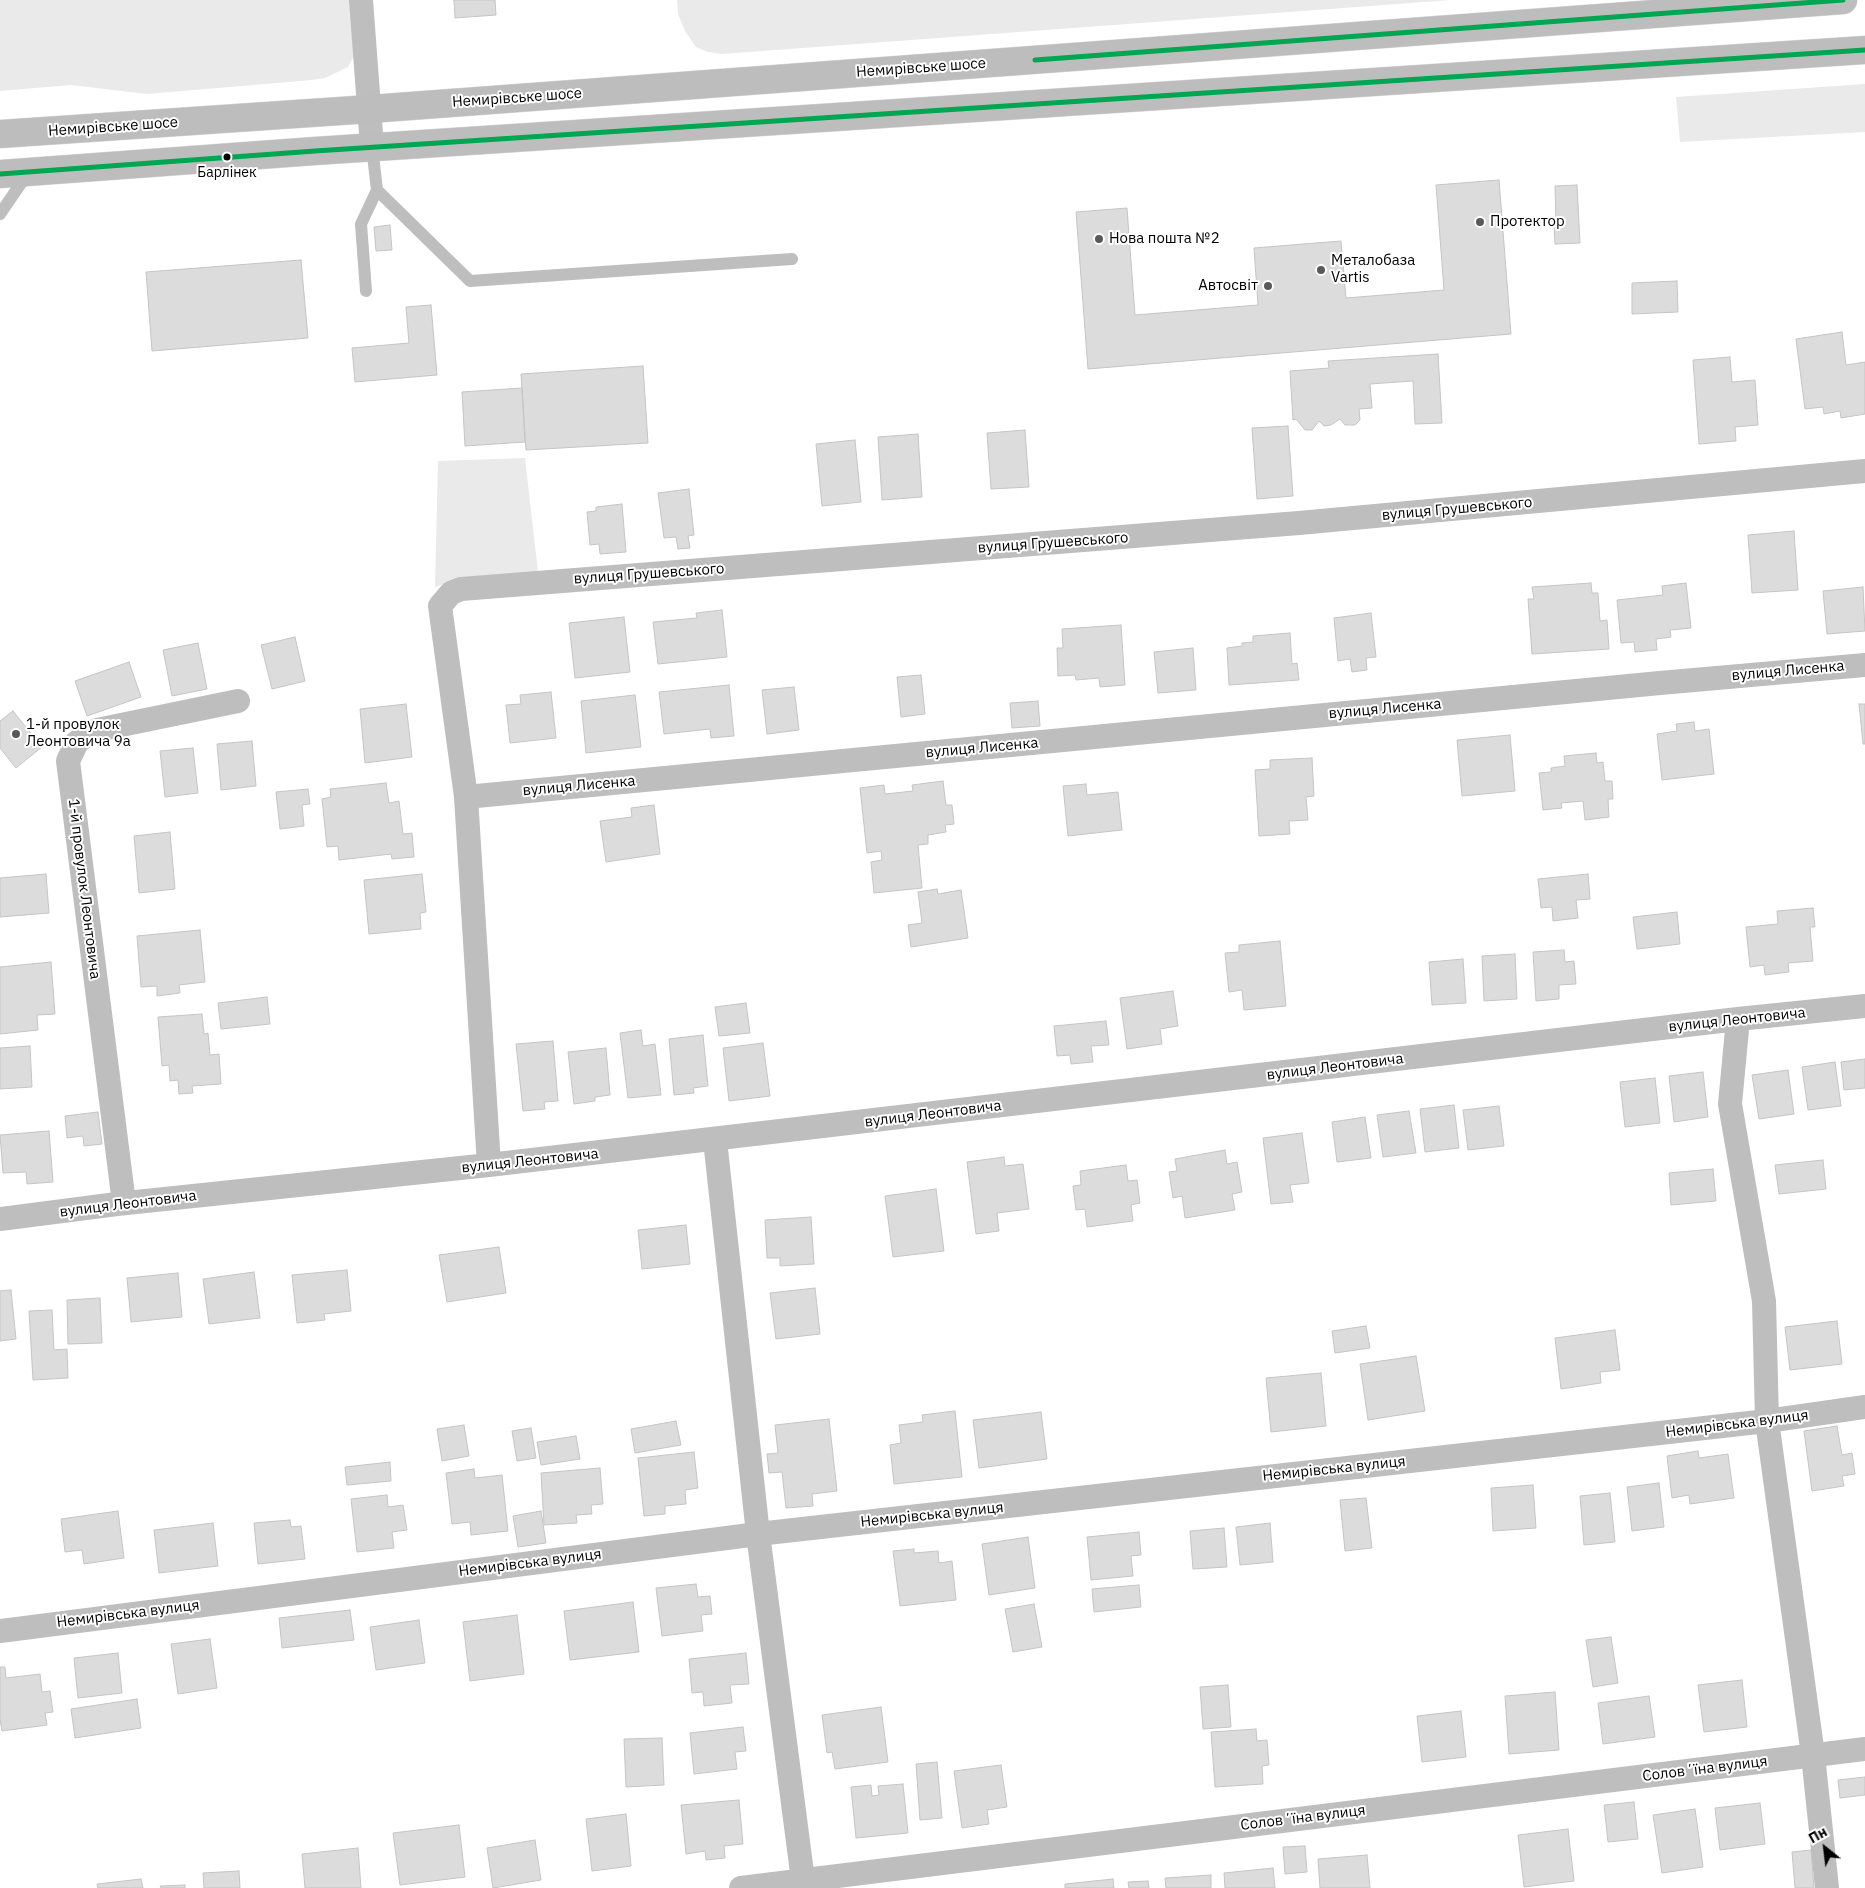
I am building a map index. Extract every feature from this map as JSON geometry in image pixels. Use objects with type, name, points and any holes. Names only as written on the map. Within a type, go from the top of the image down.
[{"type":"main road","name":"Немирівське шосе","points":[[0,134],[370,109],[1843,0]]},
{"type":"main road","points":[[0,174],[372,147],[1865,50]]},
{"type":"street","points":[[361,0],[372,147]]},
{"type":"street","name":"вулиця Грушевського","points":[[466,797],[440,606],[451,593],[460,589],[1299,524],[1865,471]]},
{"type":"street","name":"вулиця Лисенка","points":[[466,797],[1865,665]]},
{"type":"street","name":"1-й провулок Леонтовича","points":[[124,1203],[68,761],[77,742],[87,734],[97,730],[238,701]]},
{"type":"street","points":[[466,797],[489,1166]]},
{"type":"street","name":"вулиця Леонтовича","points":[[0,1220],[124,1203],[489,1166],[1738,1019],[1865,1006]]},
{"type":"street","points":[[1738,1019],[1730,1104],[1764,1301],[1767,1421],[1813,1755],[1828,1888]]},
{"type":"street","points":[[716,1140],[758,1534],[804,1884]]},
{"type":"street","name":"Немирівська вулиця","points":[[0,1631],[758,1534],[1767,1421],[1865,1407]]},
{"type":"street","name":"Соловʼїна вулиця","points":[[741,1888],[804,1884],[1865,1749]]},
{"type":"lane","points":[[366,291],[361,224],[377,190],[372,147]]},
{"type":"lane","points":[[0,214],[28,172]]},
{"type":"lane","points":[[377,190],[470,281],[792,259]]},
{"type":"shaded area","points":[[0,0],[361,0],[364,38],[348,67],[325,78],[312,80],[147,94],[71,85],[0,91]]},
{"type":"shaded area","points":[[677,0],[1451,0],[722,54],[708,52],[696,47],[685,31],[678,14]]},
{"type":"shaded area","points":[[1865,84],[1865,132],[1680,142],[1676,97]]},
{"type":"shaded area","points":[[525,458],[538,572],[456,580],[435,587],[438,461]]},
{"type":"building","points":[[454,0],[495,0],[496,15],[455,18]]},
{"type":"building","points":[[1499,180],[1511,334],[1088,369],[1076,212],[1127,208],[1135,315],[1258,305],[1254,248],[1341,241],[1346,298],[1444,290],[1436,185]]},
{"type":"building","points":[[1577,185],[1580,243],[1555,244],[1555,186]]},
{"type":"building","points":[[390,225],[392,250],[376,251],[374,227]]},
{"type":"building","points":[[301,260],[308,338],[152,351],[146,272]]},
{"type":"building","points":[[1677,281],[1678,312],[1632,314],[1632,283]]},
{"type":"building","points":[[431,305],[437,375],[355,382],[352,348],[409,343],[406,307]]},
{"type":"building","points":[[1842,332],[1846,365],[1865,362],[1865,414],[1841,418],[1840,411],[1824,414],[1823,407],[1805,409],[1796,339]]},
{"type":"building","points":[[1438,354],[1442,423],[1415,424],[1413,381],[1370,384],[1372,408],[1359,409],[1360,420],[1355,425],[1345,425],[1340,419],[1331,425],[1324,426],[1319,421],[1312,430],[1305,430],[1296,419],[1293,420],[1290,371],[1329,368],[1328,361]]},
{"type":"building","points":[[1730,357],[1732,382],[1755,380],[1758,425],[1735,427],[1736,441],[1699,444],[1693,360]]},
{"type":"building","points":[[643,366],[648,443],[526,450],[521,374]]},
{"type":"building","points":[[522,388],[525,442],[465,446],[462,392]]},
{"type":"building","points":[[1288,426],[1293,496],[1257,499],[1252,428]]},
{"type":"building","points":[[1025,430],[1029,487],[991,489],[987,433]]},
{"type":"building","points":[[918,434],[922,497],[882,500],[878,437]]},
{"type":"building","points":[[855,440],[861,502],[822,506],[816,444]]},
{"type":"building","points":[[689,489],[694,535],[688,536],[690,548],[678,549],[676,537],[664,538],[658,493]]},
{"type":"building","points":[[622,504],[626,552],[600,554],[599,544],[590,545],[587,512],[596,511],[596,507]]},
{"type":"building","points":[[1794,531],[1798,590],[1752,593],[1748,535]]},
{"type":"building","points":[[1591,583],[1592,593],[1598,593],[1600,621],[1607,620],[1609,649],[1532,654],[1528,599],[1534,599],[1532,587]]},
{"type":"building","points":[[1686,583],[1691,628],[1670,630],[1671,637],[1656,639],[1657,650],[1635,652],[1634,642],[1621,643],[1617,600],[1663,595],[1662,586]]},
{"type":"building","points":[[1863,587],[1865,631],[1827,634],[1823,591]]},
{"type":"building","points":[[722,610],[727,657],[658,664],[653,622],[697,618],[696,613]]},
{"type":"building","points":[[1371,613],[1376,657],[1366,658],[1367,670],[1352,672],[1350,659],[1338,661],[1334,618]]},
{"type":"building","points":[[624,617],[630,672],[575,678],[569,623]]},
{"type":"building","points":[[1121,625],[1125,685],[1100,687],[1099,678],[1076,680],[1075,675],[1058,676],[1057,648],[1063,648],[1062,629]]},
{"type":"building","points":[[1290,633],[1292,664],[1297,663],[1299,680],[1229,685],[1227,648],[1253,642],[1253,636]]},
{"type":"building","points":[[295,637],[305,681],[272,689],[261,645]]},
{"type":"building","points":[[198,643],[207,689],[172,696],[163,650]]},
{"type":"building","points":[[1193,648],[1196,690],[1158,693],[1154,652]]},
{"type":"building","points":[[129,662],[141,697],[87,716],[75,681]]},
{"type":"building","points":[[921,675],[925,714],[901,717],[897,677]]},
{"type":"building","points":[[729,685],[734,736],[711,738],[710,729],[664,734],[659,692]]},
{"type":"building","points":[[794,687],[799,730],[767,734],[762,690]]},
{"type":"building","points":[[551,692],[556,738],[510,743],[506,705],[521,704],[520,695]]},
{"type":"building","points":[[635,695],[641,747],[586,753],[581,701]]},
{"type":"building","points":[[1038,701],[1040,726],[1012,728],[1010,703]]},
{"type":"building","points":[[406,704],[412,757],[365,763],[360,709]]},
{"type":"building","points":[[1859,704],[1865,704],[1865,744],[1863,744]]},
{"type":"building","name":"1-й провулок Леонтовича 9а","points":[[13,711],[42,747],[16,768],[0,748],[0,721]]},
{"type":"building","points":[[1694,722],[1695,731],[1709,729],[1714,774],[1662,780],[1657,734],[1677,731],[1676,724]]},
{"type":"building","points":[[1510,735],[1515,791],[1462,796],[1457,740]]},
{"type":"building","points":[[252,741],[256,786],[221,790],[217,744]]},
{"type":"building","points":[[193,748],[198,793],[165,797],[160,751]]},
{"type":"building","points":[[1596,753],[1597,763],[1603,762],[1605,781],[1612,781],[1613,799],[1608,799],[1609,817],[1585,820],[1583,801],[1561,803],[1562,808],[1543,810],[1539,773],[1551,772],[1551,768],[1565,766],[1564,756]]},
{"type":"building","points":[[1312,758],[1314,796],[1306,797],[1308,820],[1289,821],[1290,834],[1259,836],[1255,770],[1270,769],[1270,760]]},
{"type":"building","points":[[943,781],[946,805],[952,805],[954,824],[945,825],[946,832],[928,835],[928,844],[918,845],[922,888],[874,893],[871,862],[882,860],[881,851],[867,853],[860,788],[884,785],[885,794],[913,791],[912,785]]},
{"type":"building","points":[[386,783],[389,803],[399,801],[403,834],[412,833],[414,857],[392,859],[391,854],[339,860],[338,846],[327,847],[322,799],[331,797],[330,789]]},
{"type":"building","points":[[1086,784],[1087,795],[1118,792],[1122,830],[1068,836],[1063,786]]},
{"type":"building","points":[[308,789],[310,804],[302,805],[304,826],[280,829],[276,792]]},
{"type":"building","points":[[654,805],[660,854],[606,862],[600,821],[632,817],[631,808]]},
{"type":"building","points":[[170,832],[175,889],[139,893],[134,836]]},
{"type":"building","points":[[46,874],[49,913],[0,917],[0,878]]},
{"type":"building","points":[[422,874],[426,912],[420,913],[421,929],[369,934],[364,880]]},
{"type":"building","points":[[1588,874],[1590,899],[1576,900],[1578,918],[1553,921],[1552,907],[1541,908],[1538,879]]},
{"type":"building","points":[[937,889],[938,894],[961,890],[968,938],[911,947],[908,925],[922,923],[918,892]]},
{"type":"building","points":[[1813,908],[1815,927],[1810,927],[1813,961],[1788,963],[1789,972],[1765,975],[1764,965],[1750,967],[1746,927],[1778,924],[1777,911]]},
{"type":"building","points":[[1677,912],[1680,944],[1637,949],[1633,917]]},
{"type":"building","points":[[200,930],[205,982],[179,985],[180,993],[157,996],[157,986],[141,987],[137,936]]},
{"type":"building","points":[[1280,941],[1286,1006],[1244,1010],[1242,990],[1229,992],[1225,953],[1239,952],[1239,945]]},
{"type":"building","points":[[1564,950],[1565,962],[1574,961],[1576,984],[1559,985],[1559,999],[1536,1001],[1533,952]]},
{"type":"building","points":[[1515,954],[1517,999],[1484,1001],[1482,956]]},
{"type":"building","points":[[1463,959],[1466,1003],[1432,1005],[1429,962]]},
{"type":"building","points":[[51,962],[55,1014],[37,1015],[38,1030],[0,1034],[0,967]]},
{"type":"building","points":[[1173,991],[1178,1026],[1160,1029],[1162,1044],[1127,1049],[1120,998]]},
{"type":"building","points":[[267,997],[270,1024],[221,1029],[218,1003]]},
{"type":"building","points":[[746,1003],[750,1033],[719,1036],[715,1007]]},
{"type":"building","points":[[202,1014],[204,1034],[208,1033],[210,1055],[219,1054],[221,1084],[192,1086],[193,1093],[179,1094],[178,1080],[170,1081],[169,1065],[162,1066],[158,1017]]},
{"type":"building","points":[[1106,1021],[1109,1045],[1091,1046],[1093,1062],[1071,1064],[1070,1055],[1057,1056],[1054,1026]]},
{"type":"building","points":[[641,1030],[643,1046],[655,1044],[661,1095],[628,1098],[620,1033]]},
{"type":"building","points":[[703,1035],[708,1086],[693,1088],[694,1093],[674,1095],[669,1039]]},
{"type":"building","points":[[553,1041],[558,1101],[544,1102],[545,1109],[523,1111],[516,1044]]},
{"type":"building","points":[[763,1043],[770,1096],[729,1101],[723,1048]]},
{"type":"building","points":[[30,1046],[32,1087],[0,1089],[0,1048]]},
{"type":"building","points":[[606,1048],[610,1095],[595,1097],[595,1101],[574,1104],[568,1052]]},
{"type":"building","points":[[1865,1059],[1865,1088],[1844,1090],[1841,1062]]},
{"type":"building","points":[[1835,1062],[1841,1106],[1808,1110],[1802,1067]]},
{"type":"building","points":[[1788,1070],[1794,1114],[1759,1119],[1752,1075]]},
{"type":"building","points":[[1703,1072],[1708,1117],[1674,1122],[1669,1076]]},
{"type":"building","points":[[1655,1078],[1660,1123],[1625,1127],[1620,1082]]},
{"type":"building","points":[[1454,1105],[1459,1148],[1425,1152],[1420,1109]]},
{"type":"building","points":[[1499,1106],[1504,1146],[1468,1150],[1463,1110]]},
{"type":"building","points":[[1409,1111],[1416,1153],[1383,1157],[1377,1115]]},
{"type":"building","points":[[98,1112],[102,1144],[84,1146],[83,1136],[67,1138],[65,1116]]},
{"type":"building","points":[[1365,1117],[1371,1158],[1337,1162],[1332,1122]]},
{"type":"building","points":[[49,1131],[53,1182],[27,1184],[26,1172],[3,1173],[0,1135]]},
{"type":"building","points":[[1302,1133],[1309,1183],[1290,1185],[1293,1202],[1271,1204],[1263,1138]]},
{"type":"building","points":[[1225,1150],[1227,1164],[1237,1162],[1242,1192],[1232,1194],[1235,1210],[1185,1218],[1182,1196],[1173,1198],[1169,1172],[1177,1171],[1175,1159]]},
{"type":"building","points":[[1004,1157],[1005,1166],[1023,1164],[1029,1209],[997,1213],[999,1231],[976,1234],[967,1162]]},
{"type":"building","points":[[1823,1160],[1826,1189],[1779,1194],[1775,1165]]},
{"type":"building","points":[[1126,1165],[1128,1181],[1137,1180],[1140,1203],[1131,1205],[1133,1221],[1087,1227],[1085,1209],[1076,1210],[1073,1186],[1081,1185],[1080,1171]]},
{"type":"building","points":[[1713,1169],[1716,1201],[1671,1205],[1669,1173]]},
{"type":"building","points":[[936,1189],[944,1251],[893,1257],[885,1196]]},
{"type":"building","points":[[811,1217],[814,1264],[780,1266],[780,1258],[767,1258],[765,1220]]},
{"type":"building","points":[[686,1225],[690,1264],[642,1269],[638,1230]]},
{"type":"building","points":[[499,1247],[506,1293],[447,1302],[439,1255]]},
{"type":"building","points":[[347,1270],[351,1311],[324,1314],[325,1320],[297,1323],[292,1275]]},
{"type":"building","points":[[254,1272],[260,1318],[209,1324],[203,1279]]},
{"type":"building","points":[[178,1273],[182,1317],[131,1322],[127,1278]]},
{"type":"building","points":[[815,1288],[820,1334],[776,1339],[770,1293]]},
{"type":"building","points":[[11,1290],[16,1339],[0,1341],[0,1291]]},
{"type":"building","points":[[100,1298],[102,1343],[68,1344],[67,1300]]},
{"type":"building","points":[[52,1310],[54,1350],[67,1349],[68,1378],[33,1380],[29,1311]]},
{"type":"building","points":[[1837,1321],[1842,1364],[1790,1370],[1785,1327]]},
{"type":"building","points":[[1366,1326],[1370,1348],[1335,1353],[1332,1331]]},
{"type":"building","points":[[1615,1330],[1620,1370],[1600,1372],[1601,1383],[1561,1389],[1555,1338]]},
{"type":"building","points":[[1416,1356],[1425,1411],[1368,1420],[1360,1364]]},
{"type":"building","points":[[1321,1373],[1326,1426],[1271,1432],[1266,1378]]},
{"type":"building","points":[[955,1411],[962,1477],[894,1484],[890,1445],[901,1443],[899,1425],[923,1422],[922,1415]]},
{"type":"building","points":[[1041,1412],[1047,1459],[979,1468],[973,1420]]},
{"type":"building","points":[[829,1419],[837,1491],[812,1494],[813,1506],[786,1508],[782,1472],[769,1473],[767,1454],[778,1453],[775,1425]]},
{"type":"building","points":[[676,1421],[681,1445],[635,1453],[631,1429]]},
{"type":"building","points":[[464,1425],[469,1456],[442,1461],[437,1429]]},
{"type":"building","points":[[1837,1426],[1842,1455],[1852,1453],[1855,1474],[1842,1476],[1844,1486],[1812,1491],[1804,1431]]},
{"type":"building","points":[[531,1428],[536,1458],[517,1461],[512,1431]]},
{"type":"building","points":[[576,1436],[580,1459],[541,1465],[537,1442]]},
{"type":"building","points":[[1698,1451],[1699,1458],[1728,1454],[1734,1498],[1690,1504],[1689,1495],[1672,1498],[1667,1456]]},
{"type":"building","points":[[694,1452],[698,1488],[685,1490],[686,1504],[665,1506],[665,1514],[644,1516],[638,1458]]},
{"type":"building","points":[[390,1462],[391,1481],[347,1485],[345,1467]]},
{"type":"building","points":[[600,1468],[603,1504],[591,1505],[592,1514],[576,1515],[577,1523],[544,1525],[541,1473]]},
{"type":"building","points":[[474,1469],[475,1478],[502,1475],[508,1531],[471,1535],[470,1522],[452,1524],[446,1473]]},
{"type":"building","points":[[1659,1483],[1664,1527],[1632,1531],[1627,1487]]},
{"type":"building","points":[[1533,1485],[1536,1528],[1493,1531],[1491,1488]]},
{"type":"building","points":[[1610,1493],[1615,1542],[1584,1545],[1580,1496]]},
{"type":"building","points":[[387,1495],[388,1507],[403,1505],[407,1530],[392,1532],[394,1548],[357,1552],[351,1499]]},
{"type":"building","points":[[1366,1498],[1372,1548],[1345,1551],[1340,1500]]},
{"type":"building","points":[[118,1511],[124,1558],[84,1564],[82,1550],[65,1552],[61,1519]]},
{"type":"building","points":[[541,1511],[546,1543],[518,1547],[513,1516]]},
{"type":"building","points":[[290,1520],[291,1527],[301,1526],[305,1559],[258,1564],[254,1523]]},
{"type":"building","points":[[213,1523],[218,1566],[159,1573],[154,1530]]},
{"type":"building","points":[[1270,1523],[1273,1562],[1240,1565],[1236,1527]]},
{"type":"building","points":[[1224,1528],[1227,1567],[1193,1569],[1190,1531]]},
{"type":"building","points":[[1139,1532],[1141,1555],[1131,1556],[1133,1576],[1091,1580],[1087,1537]]},
{"type":"building","points":[[1028,1537],[1035,1588],[989,1595],[982,1544]]},
{"type":"building","points":[[914,1549],[914,1553],[938,1551],[939,1563],[952,1561],[956,1600],[900,1606],[893,1551]]},
{"type":"building","points":[[696,1584],[698,1597],[710,1596],[712,1614],[701,1615],[703,1631],[662,1636],[656,1588]]},
{"type":"building","points":[[1139,1585],[1141,1607],[1094,1612],[1092,1589]]},
{"type":"building","points":[[633,1602],[639,1652],[570,1660],[564,1611]]},
{"type":"building","points":[[1034,1604],[1042,1647],[1013,1652],[1005,1609]]},
{"type":"building","points":[[350,1610],[354,1640],[282,1648],[279,1618]]},
{"type":"building","points":[[517,1615],[524,1674],[470,1681],[463,1622]]},
{"type":"building","points":[[419,1620],[425,1663],[376,1670],[370,1627]]},
{"type":"building","points":[[1611,1637],[1618,1683],[1593,1687],[1586,1640]]},
{"type":"building","points":[[210,1639],[217,1688],[178,1694],[171,1644]]},
{"type":"building","points":[[118,1653],[122,1693],[78,1698],[74,1658]]},
{"type":"building","points":[[746,1653],[749,1684],[730,1685],[732,1703],[704,1706],[703,1692],[692,1693],[689,1659]]},
{"type":"building","points":[[0,1667],[5,1667],[6,1678],[40,1674],[42,1692],[50,1691],[53,1712],[45,1713],[47,1725],[2,1731],[0,1719]]},
{"type":"building","points":[[1742,1680],[1747,1727],[1704,1732],[1698,1685]]},
{"type":"building","points":[[1228,1685],[1231,1727],[1203,1729],[1200,1687]]},
{"type":"building","points":[[1555,1692],[1559,1750],[1509,1754],[1505,1696]]},
{"type":"building","points":[[1649,1696],[1655,1737],[1603,1744],[1598,1703]]},
{"type":"building","points":[[137,1699],[141,1728],[75,1738],[71,1709]]},
{"type":"building","points":[[881,1707],[888,1762],[835,1769],[832,1752],[827,1753],[822,1715]]},
{"type":"building","points":[[1461,1711],[1466,1757],[1422,1762],[1417,1716]]},
{"type":"building","points":[[743,1727],[746,1751],[735,1752],[737,1769],[694,1774],[690,1733]]},
{"type":"building","points":[[1256,1729],[1257,1741],[1267,1740],[1269,1765],[1262,1766],[1263,1784],[1215,1787],[1211,1732]]},
{"type":"building","points":[[662,1738],[664,1785],[626,1787],[624,1739]]},
{"type":"building","points":[[937,1762],[942,1818],[920,1820],[916,1764]]},
{"type":"building","points":[[1001,1765],[1007,1807],[987,1810],[989,1824],[962,1828],[954,1771]]},
{"type":"building","points":[[1865,1777],[1865,1795],[1840,1798],[1838,1780]]},
{"type":"building","points":[[903,1784],[908,1833],[856,1838],[851,1787],[871,1785],[872,1796],[879,1795],[878,1786]]},
{"type":"building","points":[[739,1800],[743,1844],[724,1846],[725,1858],[706,1860],[705,1851],[686,1854],[681,1805]]},
{"type":"building","points":[[1634,1802],[1638,1839],[1608,1842],[1604,1805]]},
{"type":"building","points":[[1760,1803],[1765,1844],[1720,1850],[1715,1808]]},
{"type":"building","points":[[1695,1809],[1703,1867],[1662,1873],[1653,1815]]},
{"type":"building","points":[[626,1814],[631,1866],[592,1871],[586,1819]]},
{"type":"building","points":[[459,1825],[465,1877],[400,1885],[393,1833]]},
{"type":"building","points":[[1568,1829],[1574,1881],[1524,1887],[1518,1835]]},
{"type":"building","points":[[535,1840],[541,1880],[493,1888],[487,1848]]},
{"type":"building","points":[[1305,1846],[1307,1872],[1285,1874],[1283,1847]]},
{"type":"building","points":[[358,1848],[361,1888],[305,1888],[302,1854]]},
{"type":"building","points":[[1811,1850],[1814,1888],[1795,1888],[1792,1852]]},
{"type":"building","points":[[1367,1855],[1370,1888],[1320,1888],[1318,1859]]},
{"type":"building","points":[[1273,1868],[1275,1888],[1225,1888],[1224,1873]]},
{"type":"building","points":[[239,1871],[240,1888],[204,1888],[203,1873]]},
{"type":"building","points":[[1211,1875],[1211,1888],[1166,1888],[1165,1878]]},
{"type":"building","points":[[141,1879],[143,1888],[98,1888],[97,1884]]},
{"type":"building","points":[[1113,1879],[1114,1888],[1065,1888],[1065,1884]]},
{"type":"building","points":[[1148,1881],[1149,1888],[1129,1888],[1128,1882]]},
{"type":"building","points":[[185,1885],[185,1888],[161,1888],[160,1886]]},
{"type":"transit line","points":[[1035,60],[1843,0]]},
{"type":"transit line","points":[[0,174],[315,151],[1865,50]]},
{"type":"place","name":"Барлінек","points":[[227,157]]},
{"type":"place","name":"Протектор","points":[[1480,222]]},
{"type":"place","name":"Нова пошта №2","points":[[1099,239]]},
{"type":"place","name":"Металобаза Vartis","points":[[1321,270]]},
{"type":"place","name":"Автосвіт","points":[[1268,286]]},
{"type":"place","name":"1-й провулок Леонтовича 9а","points":[[16,734]]}]
